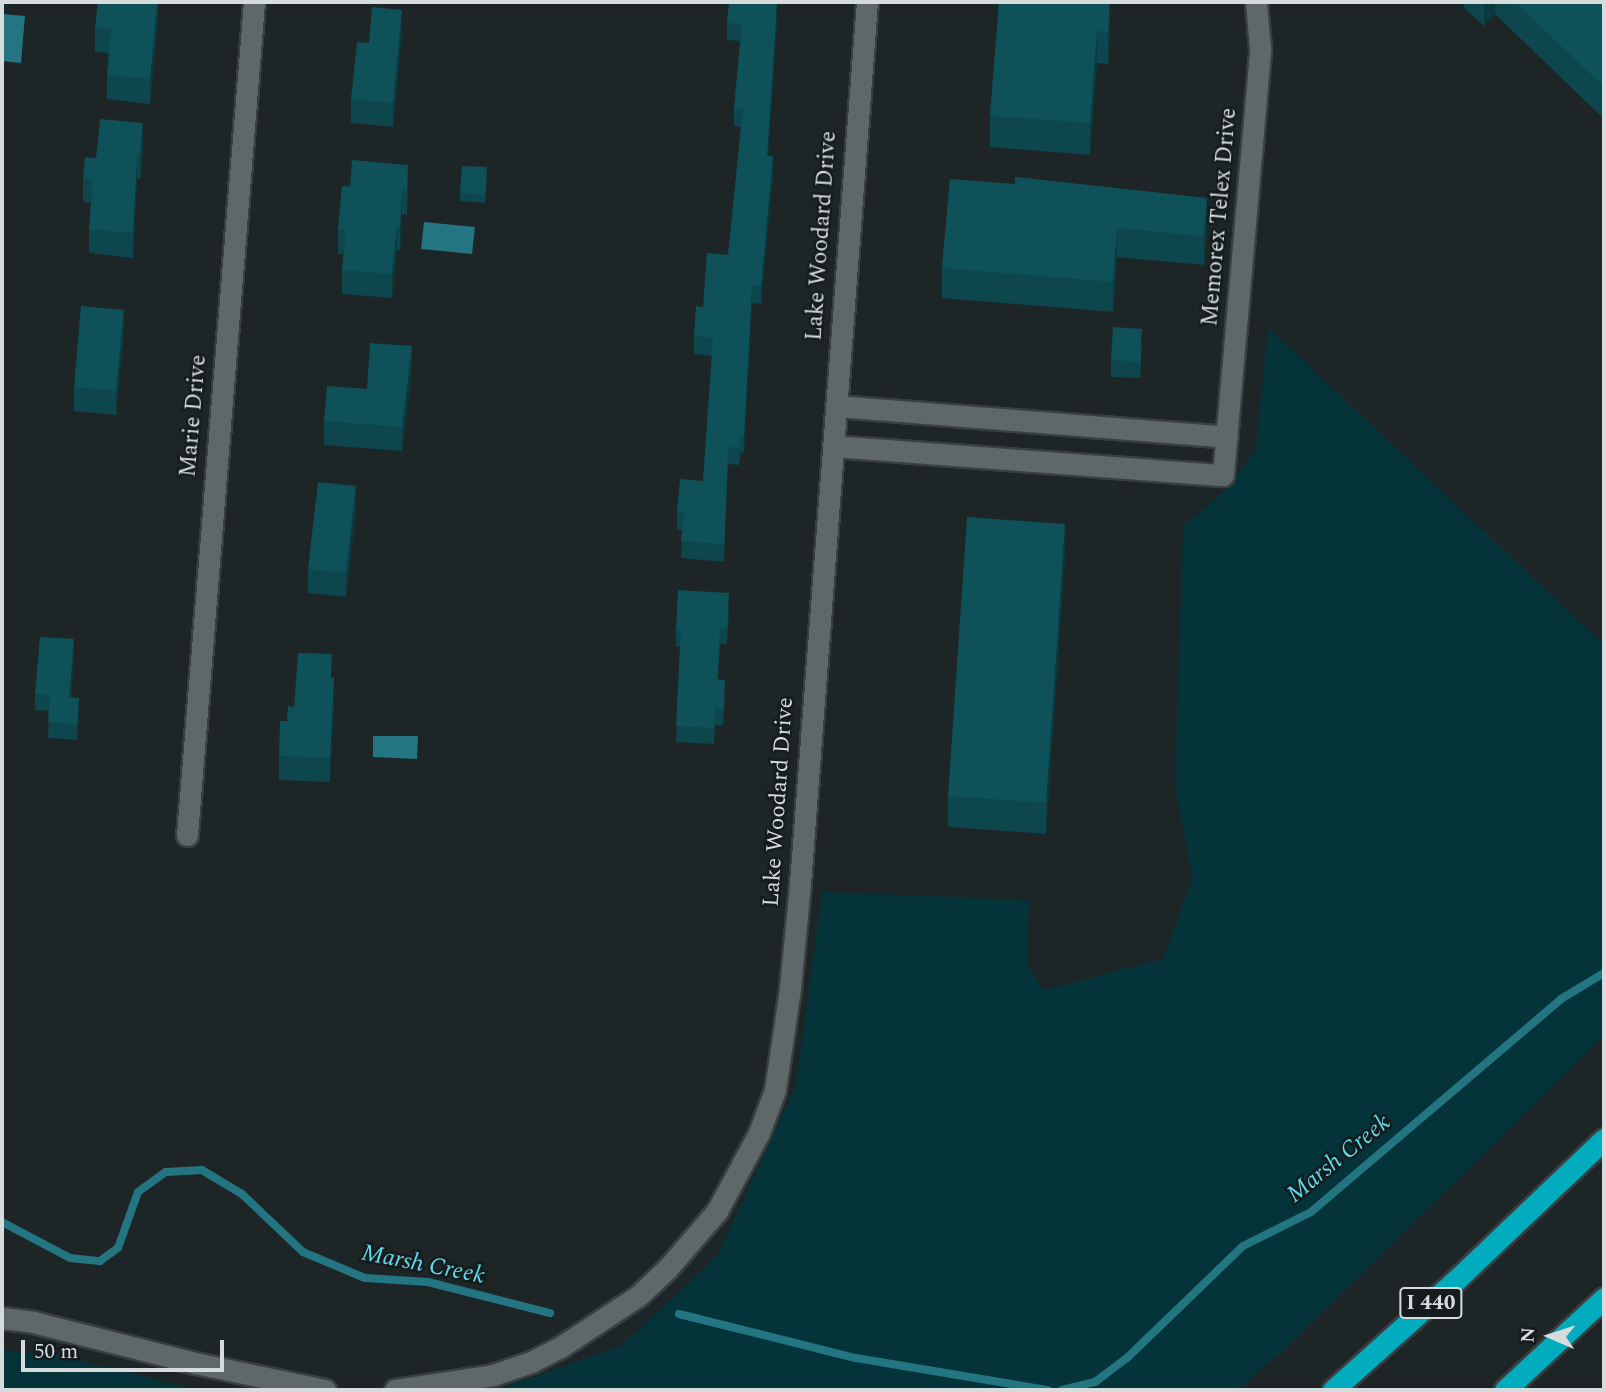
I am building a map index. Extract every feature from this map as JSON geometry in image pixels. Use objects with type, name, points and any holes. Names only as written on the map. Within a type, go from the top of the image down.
[{"type":"highway","name":"I 440","points":[[1333,1390],[1455,1281],[1604,1139]]},
{"type":"highway","points":[[1505,1390],[1604,1298]]},
{"type":"street","name":"Marie Drive","points":[[187,835],[254,2]]},
{"type":"street","name":"Lake Woodard Drive","points":[[395,1390],[493,1376],[531,1362],[559,1348],[638,1296],[667,1269],[717,1211],[759,1133],[775,1090],[790,988],[867,2]]},
{"type":"street","name":"Memorex Telex Drive","points":[[833,446],[1223,475],[1260,48],[1256,2]]},
{"type":"street","points":[[836,406],[1227,437]]},
{"type":"street","points":[[2,1318],[33,1322],[195,1363],[325,1390]]},
{"type":"shaded area","points":[[2,14],[25,16],[21,63],[2,61]]},
{"type":"shaded area","points":[[424,222],[475,227],[472,254],[421,249]]},
{"type":"shaded area","points":[[1268,327],[1600,641],[1604,638],[1604,1036],[1283,1351],[1237,1390],[496,1390],[621,1346],[717,1256],[796,1086],[822,892],[1029,900],[1027,963],[1044,990],[1163,959],[1192,878],[1175,785],[1183,527],[1228,487],[1256,448]]},
{"type":"shaded area","points":[[373,736],[418,736],[417,759],[373,757]]},
{"type":"shaded area","points":[[2,1350],[66,1357],[197,1390],[2,1390]]},
{"type":"building","points":[[98,2],[157,2],[150,79],[107,75],[111,29],[95,28]]},
{"type":"building","points":[[729,2],[777,2],[767,156],[773,156],[761,286],[752,286],[744,435],[741,435],[739,448],[728,447],[724,544],[681,541],[684,512],[677,512],[680,479],[703,481],[713,338],[694,336],[696,306],[703,307],[707,253],[728,255],[743,109],[734,109],[742,24],[727,23]]},
{"type":"building","points":[[999,2],[1110,2],[1108,32],[1097,31],[1090,123],[990,116]]},
{"type":"building","points":[[1515,2],[1604,2],[1604,87]]},
{"type":"building","points":[[372,7],[402,10],[393,103],[351,99],[357,42],[369,43]]},
{"type":"building","points":[[100,119],[143,123],[140,155],[137,155],[133,233],[89,229],[93,179],[83,178],[85,157],[96,158]]},
{"type":"building","points":[[352,160],[408,165],[407,191],[402,190],[400,226],[397,226],[392,274],[342,270],[346,230],[338,229],[342,186],[350,187]]},
{"type":"building","points":[[462,166],[487,167],[485,195],[460,193]]},
{"type":"building","points":[[1015,177],[1207,198],[1204,236],[1117,228],[1113,282],[942,268],[950,179],[1015,184]]},
{"type":"building","points":[[81,306],[124,310],[116,391],[74,387]]},
{"type":"building","points":[[1113,327],[1142,329],[1140,362],[1111,360]]},
{"type":"building","points":[[370,343],[412,346],[402,427],[324,421],[327,386],[367,389]]},
{"type":"building","points":[[318,482],[356,486],[346,573],[308,569]]},
{"type":"building","points":[[967,517],[1065,524],[1046,803],[948,796]]},
{"type":"building","points":[[678,590],[729,593],[727,628],[720,628],[717,679],[725,680],[723,709],[715,708],[714,728],[676,726],[681,630],[676,630]]},
{"type":"building","points":[[40,637],[74,639],[69,697],[79,698],[77,724],[48,722],[50,695],[35,694]]},
{"type":"building","points":[[298,653],[332,654],[331,678],[334,677],[330,758],[279,756],[280,721],[287,721],[288,706],[294,707]]},
{"type":"waterway","name":"Marsh Creek","points":[[1062,1390],[1095,1382],[1127,1358],[1243,1246],[1311,1212],[1561,999],[1604,973]]},
{"type":"waterway","name":"Marsh Creek","points":[[2,1222],[70,1258],[100,1261],[118,1248],[138,1192],[166,1172],[202,1170],[242,1194],[303,1252],[365,1278],[428,1282],[550,1313]]},
{"type":"waterway","name":"Marsh Creek","points":[[679,1314],[856,1358],[1048,1390]]}]
